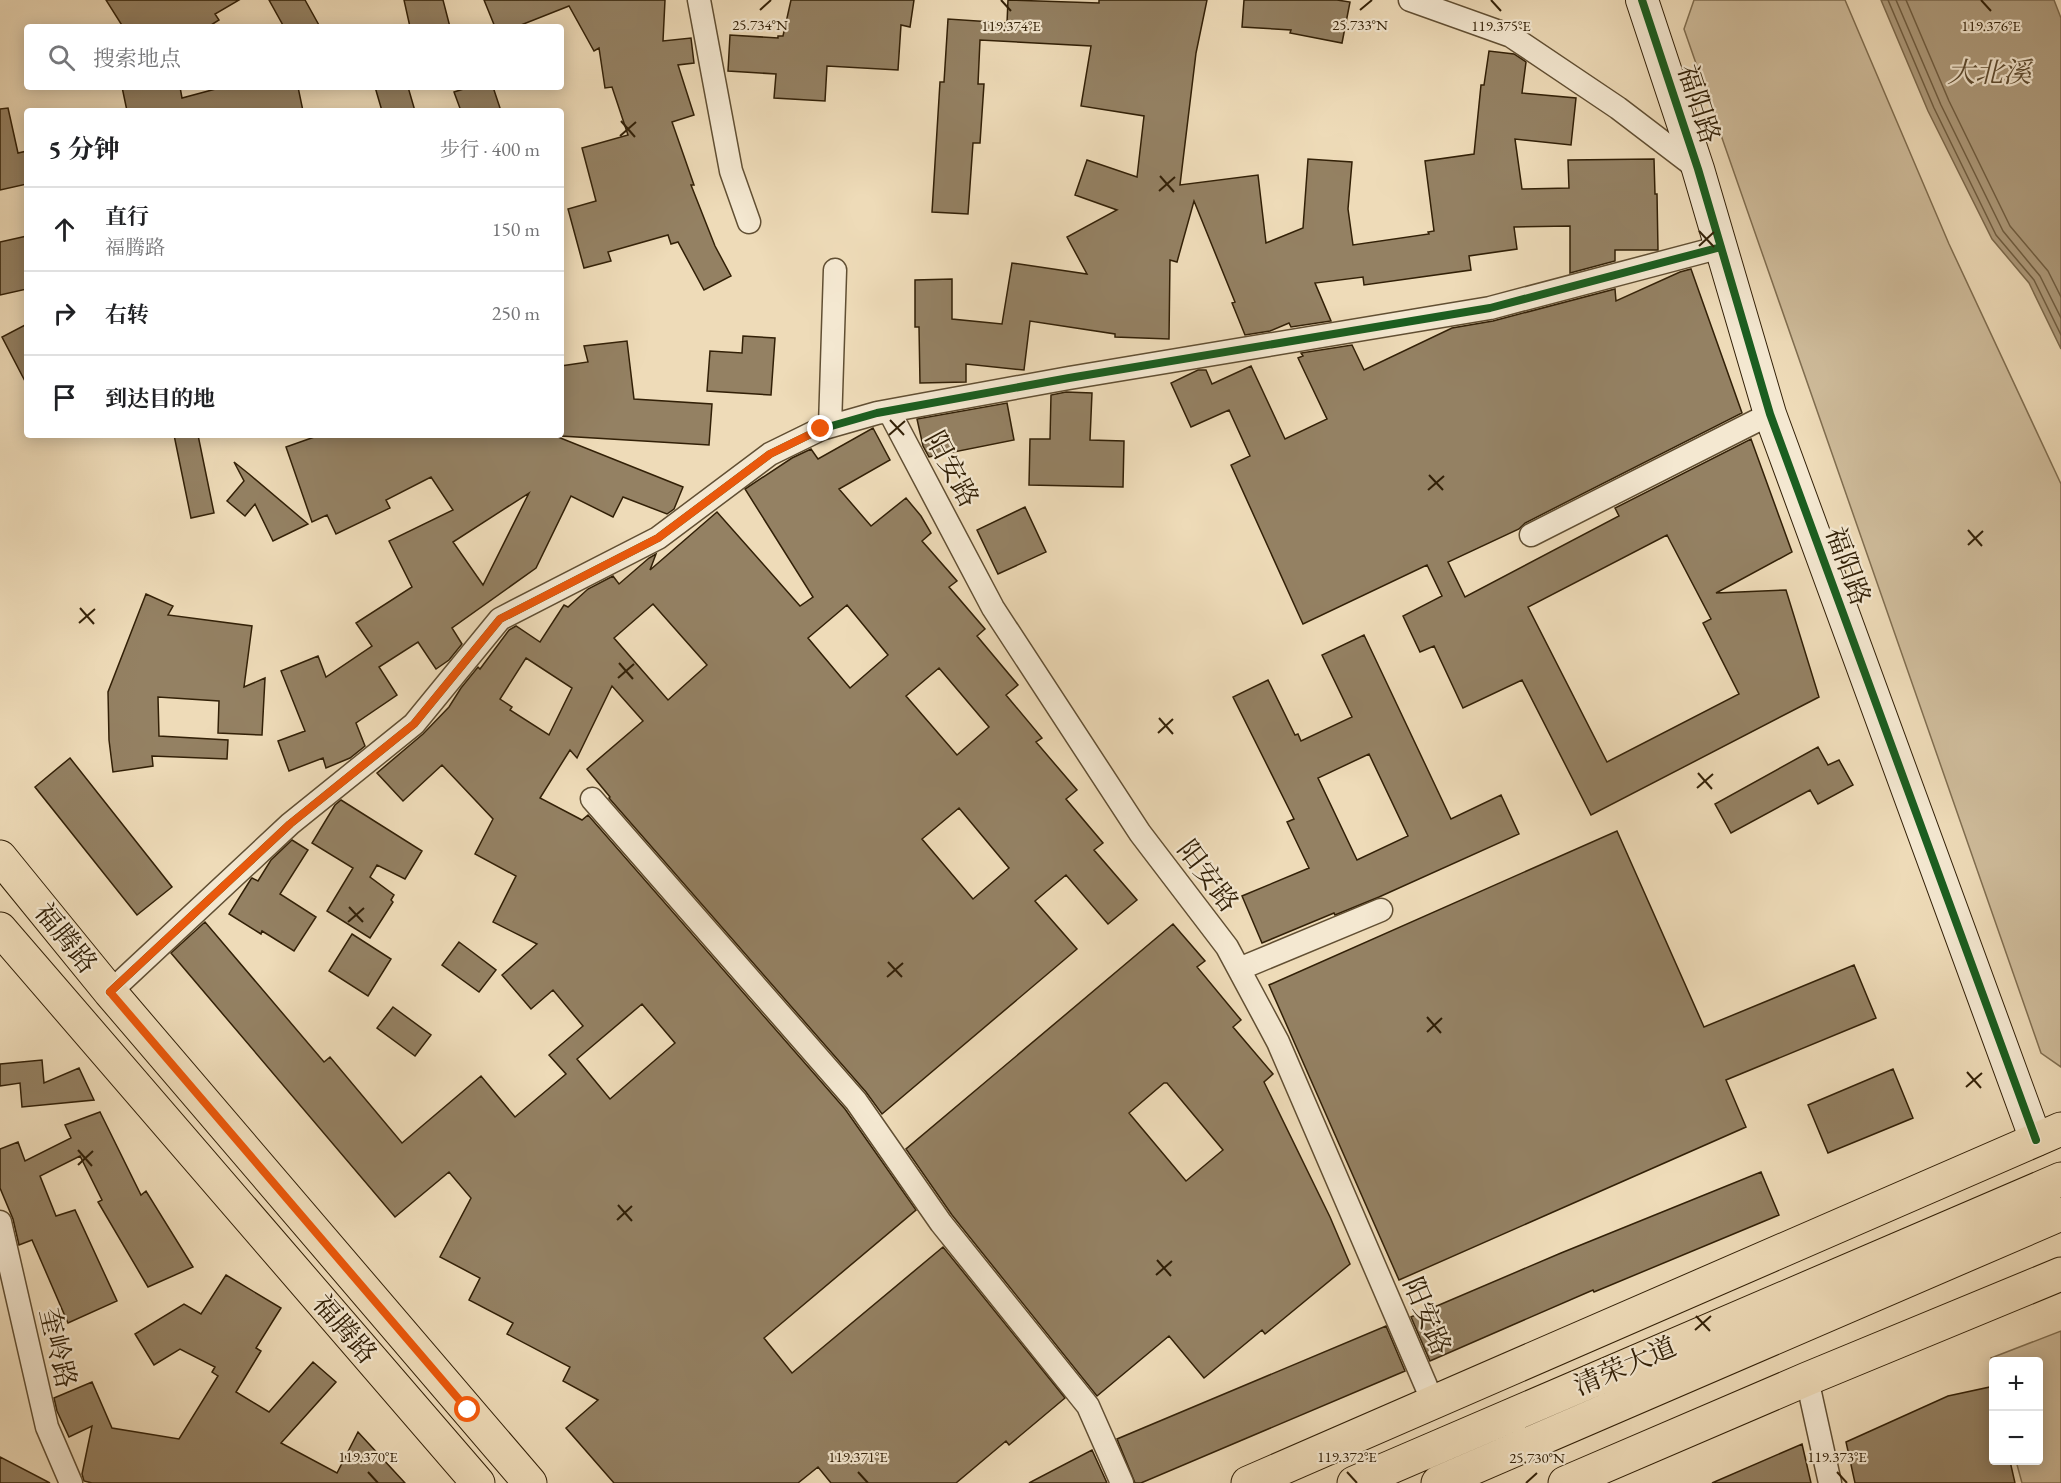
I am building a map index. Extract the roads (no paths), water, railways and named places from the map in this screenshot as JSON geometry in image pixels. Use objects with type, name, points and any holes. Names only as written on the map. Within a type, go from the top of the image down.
[{"type":"main road","name":"福腾路","points":[[0,857],[110,992],[530,1483]]},
{"type":"main road","name":"福腾路","points":[[0,929],[478,1483]]},
{"type":"main road","points":[[1248,1483],[2048,1135]]},
{"type":"main road","name":"清荣大道","points":[[1354,1483],[2061,1179]]},
{"type":"main road","name":"清荣大道","points":[[1438,1483],[2061,1214]]},
{"type":"main road","points":[[1565,1483],[1807,1379],[2061,1274]]},
{"type":"street","points":[[699,0],[731,171],[749,222]]},
{"type":"street","points":[[1410,0],[1511,36],[1618,108],[1698,169]]},
{"type":"street","name":"福阳路","points":[[1642,0],[1698,169],[1770,414],[2048,1135]]},
{"type":"street","points":[[110,992],[290,824],[414,724],[500,619],[658,538],[770,454],[830,426],[889,411],[1069,378],[1490,308],[1721,247]]},
{"type":"street","points":[[830,426],[835,270]]},
{"type":"street","name":"阳安路","points":[[889,411],[993,608],[1140,833],[1227,948],[1239,969],[1278,1042],[1432,1402]]},
{"type":"street","points":[[1531,535],[1770,414]]},
{"type":"street","points":[[592,799],[856,1101],[941,1223],[1088,1406],[1122,1483]]},
{"type":"street","points":[[1239,969],[1381,910]]},
{"type":"street","name":"奎岭路","points":[[0,1222],[47,1427],[71,1483]]},
{"type":"street","points":[[1807,1379],[1830,1483]]},
{"type":"water","name":"大北溪","points":[[1881,0],[2054,0],[2061,18],[2061,349],[2029,283],[1992,239],[1928,111]]}]
